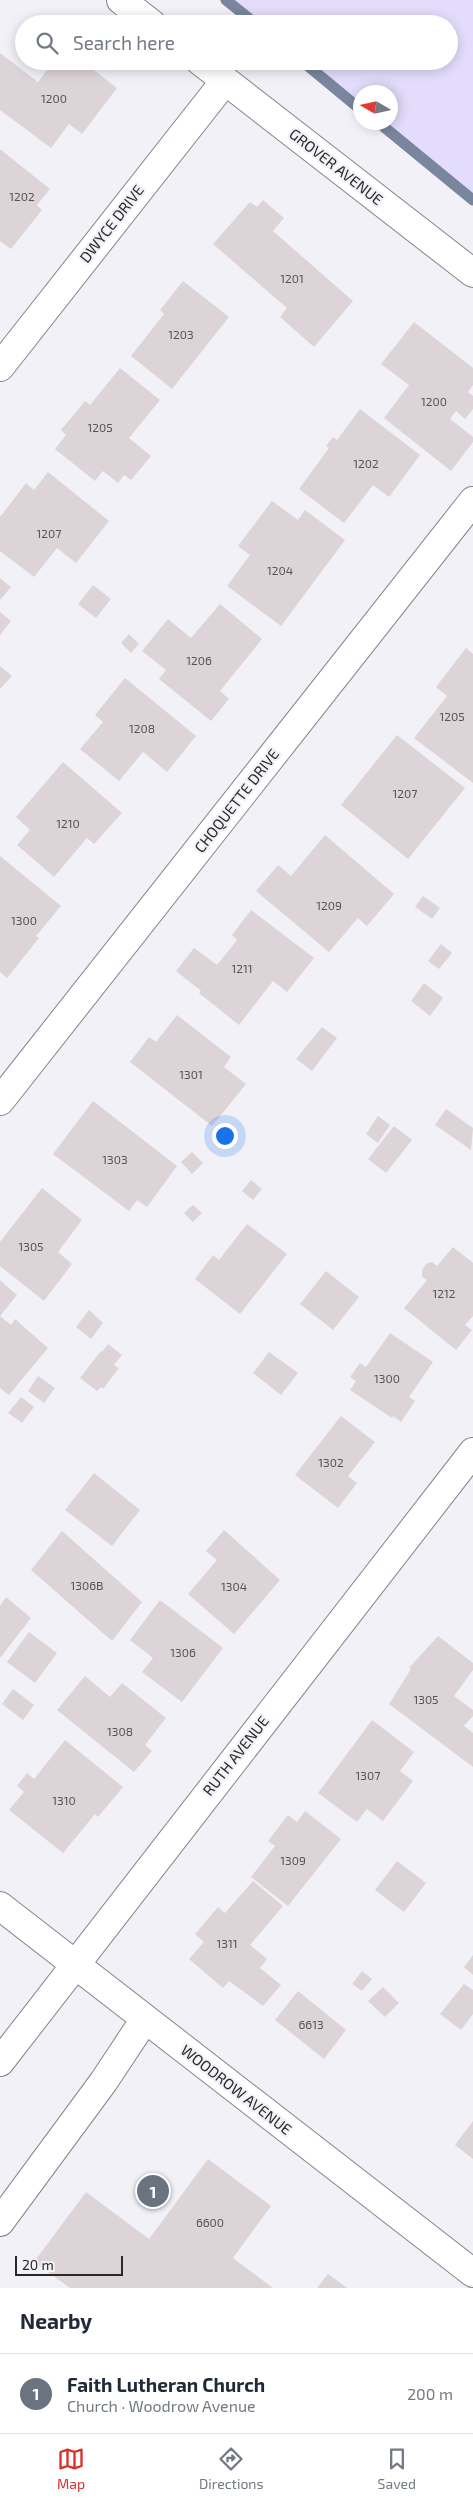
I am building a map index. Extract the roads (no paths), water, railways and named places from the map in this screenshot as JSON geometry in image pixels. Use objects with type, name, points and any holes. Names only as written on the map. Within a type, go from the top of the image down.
[{"type":"street","points":[[121,0],[140,15]]},
{"type":"street","name":"GROVER AVENUE","points":[[212,70],[473,273]]},
{"type":"street","name":"DWYCE DRIVE","points":[[0,367],[225,80]]},
{"type":"street","name":"CHOQUETTE DRIVE","points":[[0,1101],[473,501]]},
{"type":"street","name":"RUTH AVENUE","points":[[0,2062],[473,1452]]},
{"type":"street","name":"WOODROW AVENUE","points":[[0,1906],[473,2273]]},
{"type":"street","points":[[0,2222],[104,2081],[145,2019]]},
{"type":"waterway","points":[[226,0],[245,15]]},
{"type":"waterway","points":[[313,70],[353,103]]},
{"type":"waterway","points":[[388,130],[473,200]]},
{"type":"place","name":"Faith Lutheran Church","points":[[153,2191]]}]
